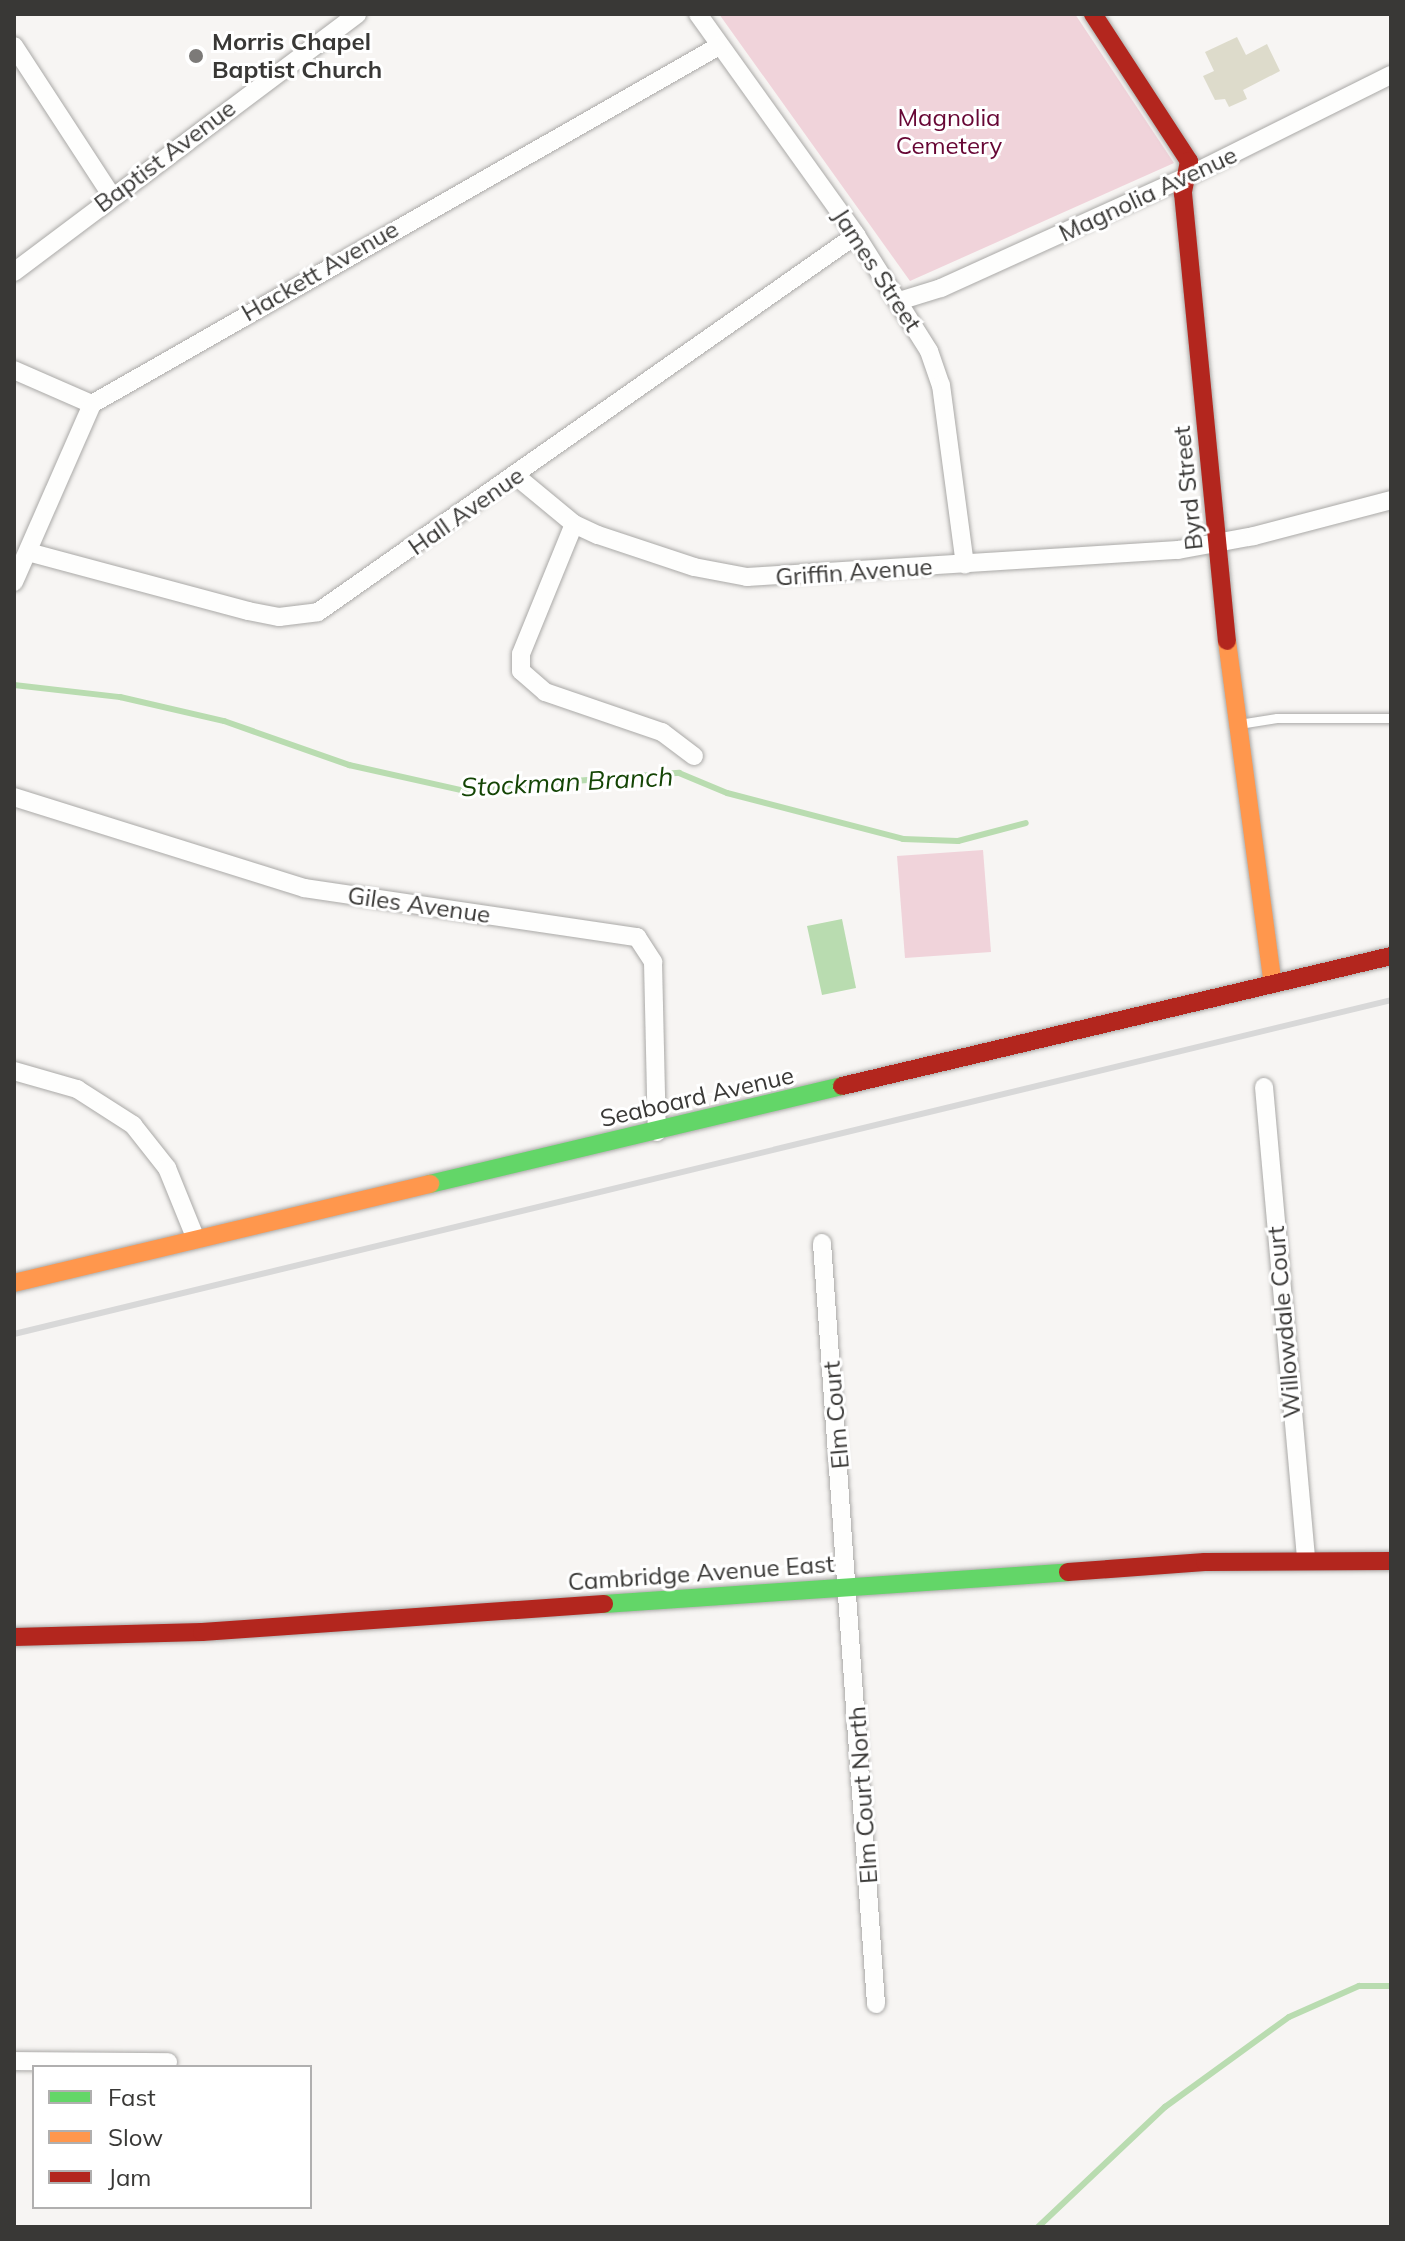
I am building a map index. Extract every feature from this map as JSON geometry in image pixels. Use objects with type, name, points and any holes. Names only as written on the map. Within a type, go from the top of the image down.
[{"type":"street","name":"Baptist Avenue","points":[[14,272],[111,195],[357,14]]},
{"type":"street","name":"James Street","points":[[698,14],[856,235],[929,351],[941,385],[965,564]]},
{"type":"street","name":"Byrd Street","points":[[1093,14],[1179,140],[1189,161],[1183,193],[1217,543],[1236,724],[1273,984]]},
{"type":"street","points":[[14,46],[111,195]]},
{"type":"street","name":"Hackett Avenue","points":[[92,404],[719,46]]},
{"type":"street","name":"Magnolia Avenue","points":[[899,301],[941,288],[1188,176],[1391,75]]},
{"type":"street","name":"Hall Avenue","points":[[28,552],[248,611],[304,616],[326,608],[856,235]]},
{"type":"street","points":[[14,370],[92,404],[14,582]]},
{"type":"street","name":"Griffin Avenue","points":[[516,476],[574,524],[694,567],[747,577],[965,564],[1217,543],[1391,500]]},
{"type":"street","points":[[574,524],[521,654],[521,671],[545,692],[662,732],[694,756]]},
{"type":"street","name":"Giles Avenue","points":[[14,797],[304,888],[637,937],[653,962],[657,1132]]},
{"type":"street","name":"Seaboard Avenue","points":[[14,1283],[195,1237],[657,1132],[1391,956]]},
{"type":"street","points":[[14,1071],[77,1089],[133,1125],[167,1168],[195,1237]]},
{"type":"street","name":"Willowdale Court","points":[[1264,1087],[1306,1558]]},
{"type":"street","name":"Elm Court","points":[[822,1243],[850,1587]]},
{"type":"street","name":"Cambridge Avenue East","points":[[14,1637],[202,1632],[1306,1558],[1391,1561]]},
{"type":"street","name":"Elm Court North","points":[[850,1587],[876,2004]]},
{"type":"street","points":[[14,2061],[168,2062]]},
{"type":"lane","points":[[1236,724],[1277,718],[1391,718]]},
{"type":"green space","name":"Magnolia Cemetery","points":[[719,14],[1075,14],[1174,163],[910,281]]},
{"type":"green space","points":[[983,850],[991,952],[905,958],[897,856]]},
{"type":"shaded area","points":[[842,919],[856,988],[822,995],[807,926]]},
{"type":"building","points":[[1237,37],[1246,55],[1267,44],[1280,71],[1243,90],[1247,99],[1229,107],[1225,99],[1215,100],[1203,76],[1214,71],[1205,52]]},
{"type":"waterway","name":"Stockman Branch","points":[[14,685],[120,697],[224,721],[349,765],[461,790],[679,773],[727,793],[903,839],[958,841],[1026,823]]},
{"type":"waterway","points":[[1038,2227],[1165,2107],[1289,2017],[1359,1986],[1391,1986]]},
{"type":"railway","points":[[14,1334],[1391,1000]]},
{"type":"traffic: fast","points":[[430,1184],[842,1086]]},
{"type":"traffic: fast","points":[[604,1604],[1068,1572]]},
{"type":"traffic: slow","points":[[1227,641],[1273,984]]},
{"type":"traffic: slow","points":[[14,1283],[430,1184]]},
{"type":"traffic: jam","points":[[1093,14],[1189,161],[1183,193],[1227,641]]},
{"type":"traffic: jam","points":[[842,1086],[1391,956]]},
{"type":"traffic: jam","points":[[1068,1572],[1205,1562],[1391,1561]]},
{"type":"traffic: jam","points":[[14,1637],[202,1632],[604,1604]]},
{"type":"place","name":"Morris Chapel Baptist Church","points":[[196,56]]}]
